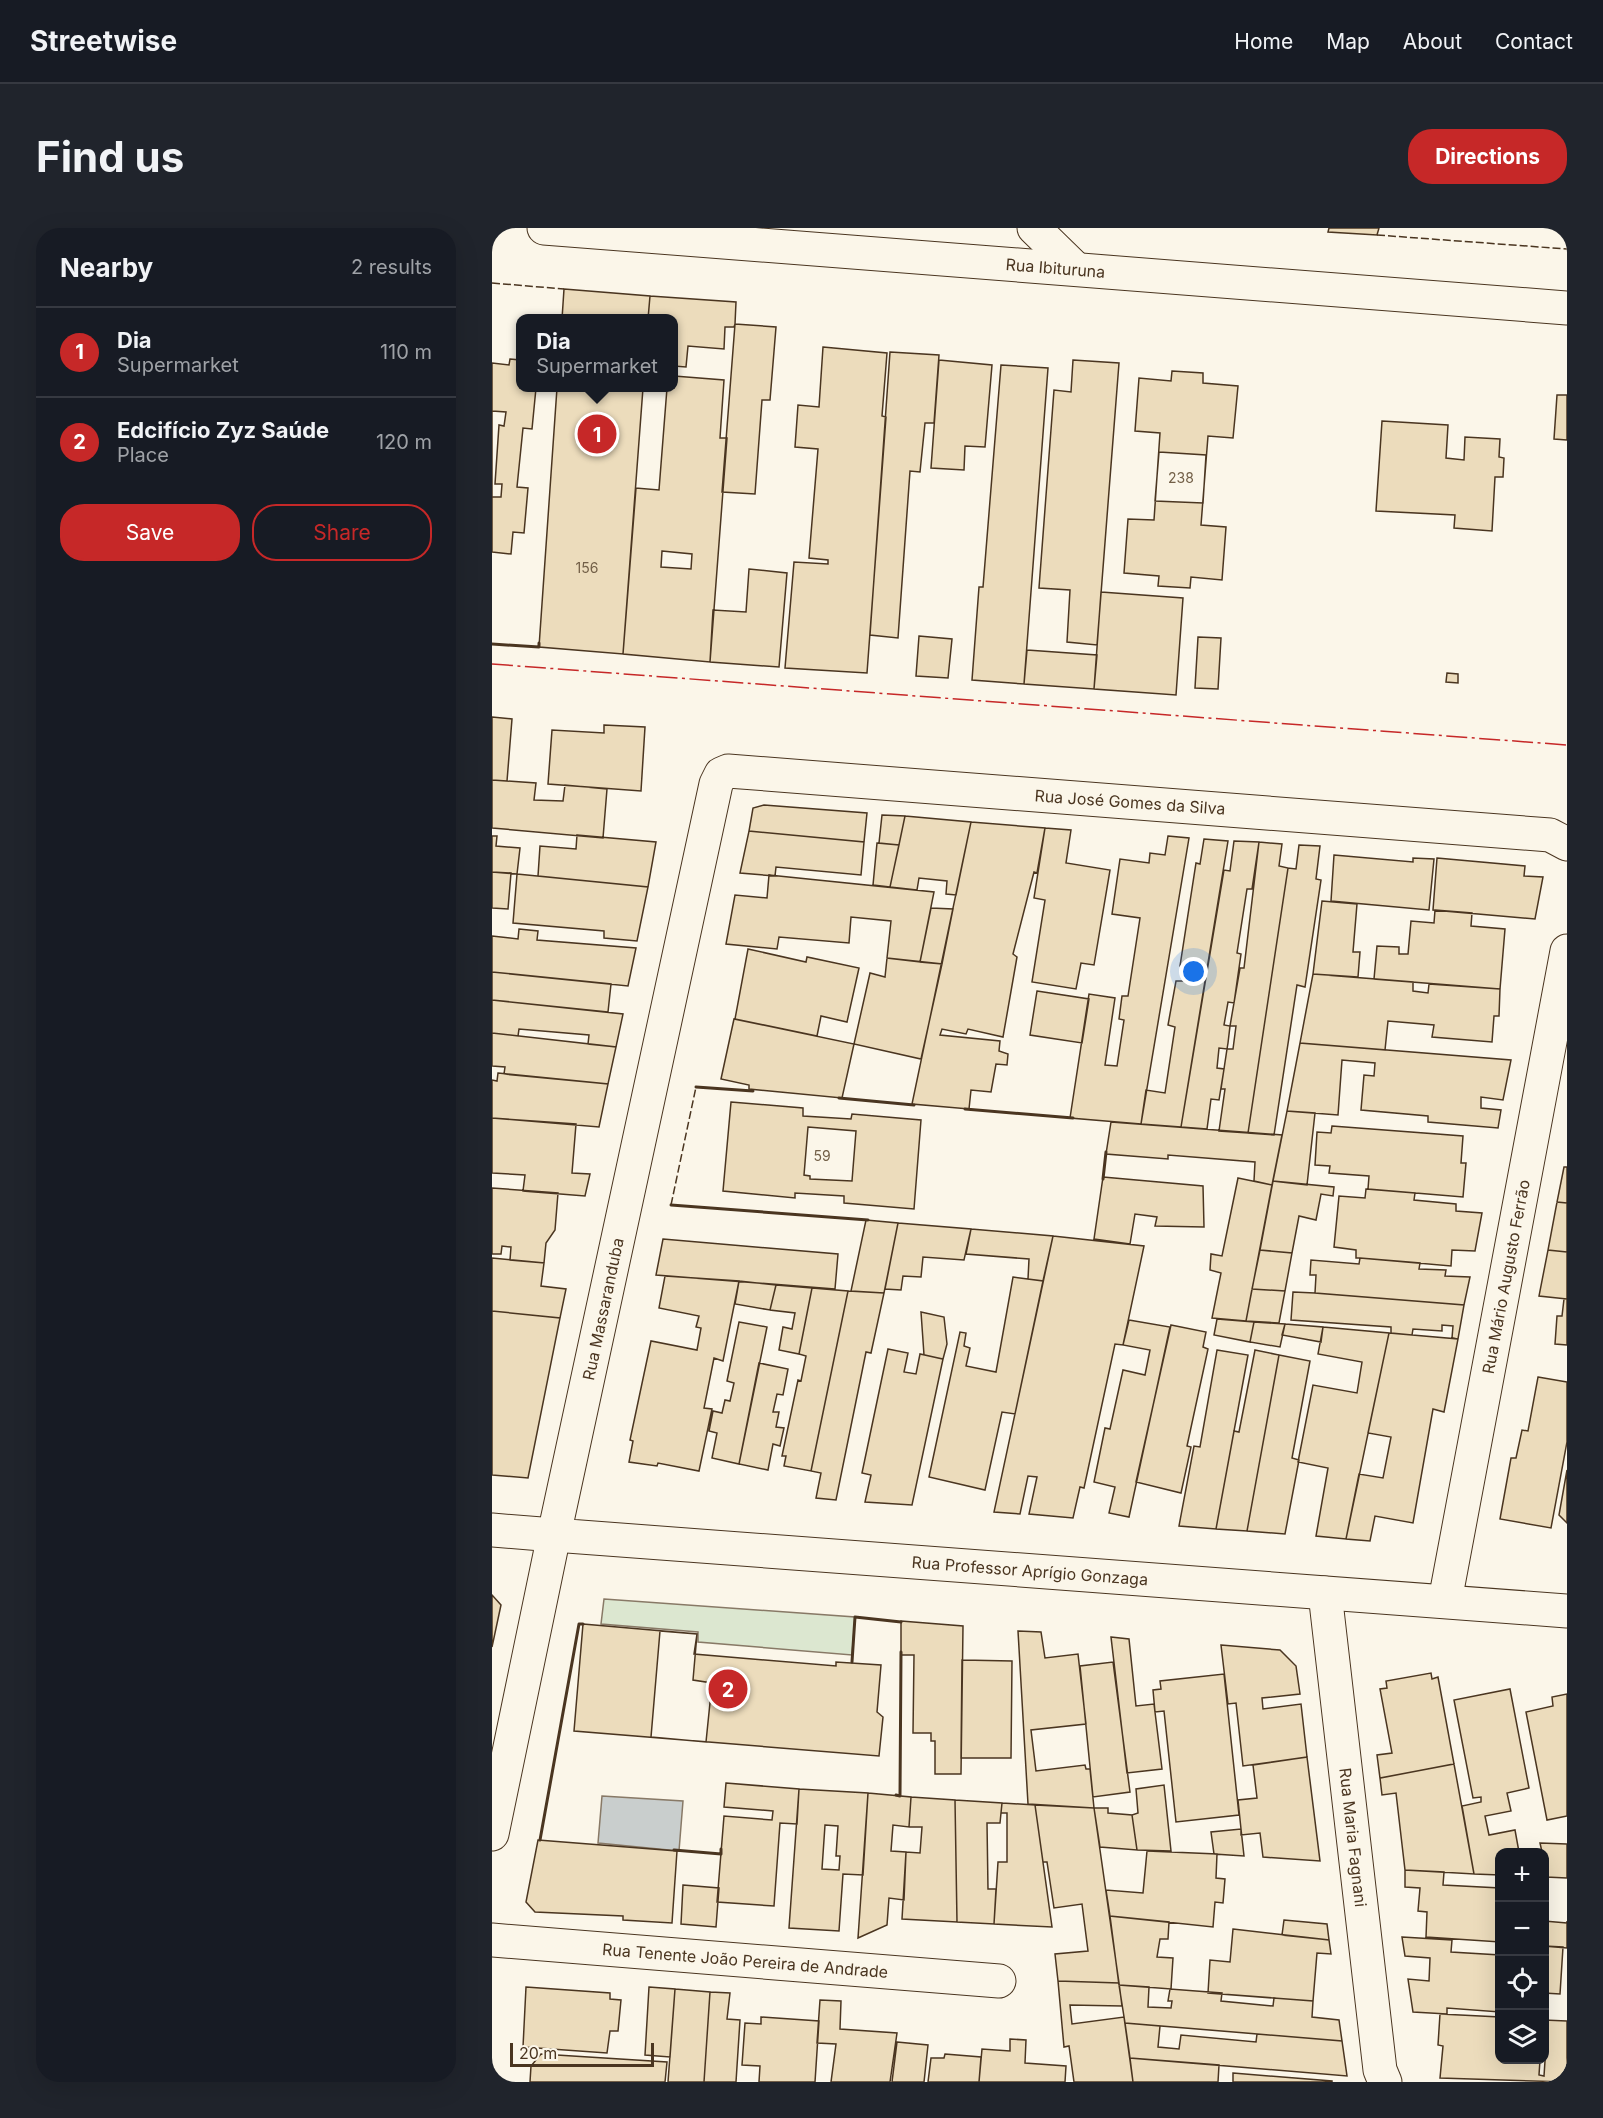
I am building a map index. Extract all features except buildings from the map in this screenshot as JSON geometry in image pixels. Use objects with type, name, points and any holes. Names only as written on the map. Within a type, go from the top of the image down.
[{"type":"street","name":"Rua Ibituruna","points":[[544,228],[1567,308]]},
{"type":"street","points":[[1034,228],[1075,268]]},
{"type":"street","name":"Rua José Gomes da Silva","points":[[716,784],[722,774],[728,771],[1559,840]]},
{"type":"street","name":"Rua Massaranduba","points":[[492,1834],[716,784]]},
{"type":"street","name":"Rua Mário Augusto Ferrão","points":[[1445,1601],[1567,951]]},
{"type":"street","name":"Rua Professor Aprígio Gonzaga","points":[[492,1530],[1567,1611]]},
{"type":"street","name":"Rua Maria Fagnani","points":[[1325,1593],[1378,2058],[1384,2082]]},
{"type":"street","name":"Rua Tenente João Pereira de Andrade","points":[[492,1940],[999,1981]]},
{"type":"green space","points":[[604,1599],[855,1617],[852,1655],[698,1642],[698,1632],[601,1624]]},
{"type":"shaded area","points":[[602,1796],[683,1801],[679,1851],[598,1843]]},
{"type":"fence","points":[[1377,235],[1567,249]]},
{"type":"fence","points":[[492,283],[564,289]]},
{"type":"fence","points":[[671,1205],[696,1087]]},
{"type":"wall","points":[[492,644],[539,647],[539,643]]},
{"type":"wall","points":[[696,1087],[753,1091]]},
{"type":"wall","points":[[839,1098],[914,1105]]},
{"type":"wall","points":[[965,1109],[1073,1118]]},
{"type":"wall","points":[[1103,1179],[1106,1152]]},
{"type":"wall","points":[[671,1205],[868,1220]]},
{"type":"wall","points":[[852,1662],[855,1617],[901,1622]]},
{"type":"wall","points":[[540,1840],[579,1624],[583,1624]]},
{"type":"wall","points":[[896,1795],[900,1796],[901,1652]]},
{"type":"wall","points":[[674,1850],[721,1854],[721,1849]]},
{"type":"power","points":[[492,664],[1567,745]]},
{"type":"place","name":"Dia","points":[[597,434]]},
{"type":"place","name":"Edcifício Zyz Saúde","points":[[728,1689]]}]
